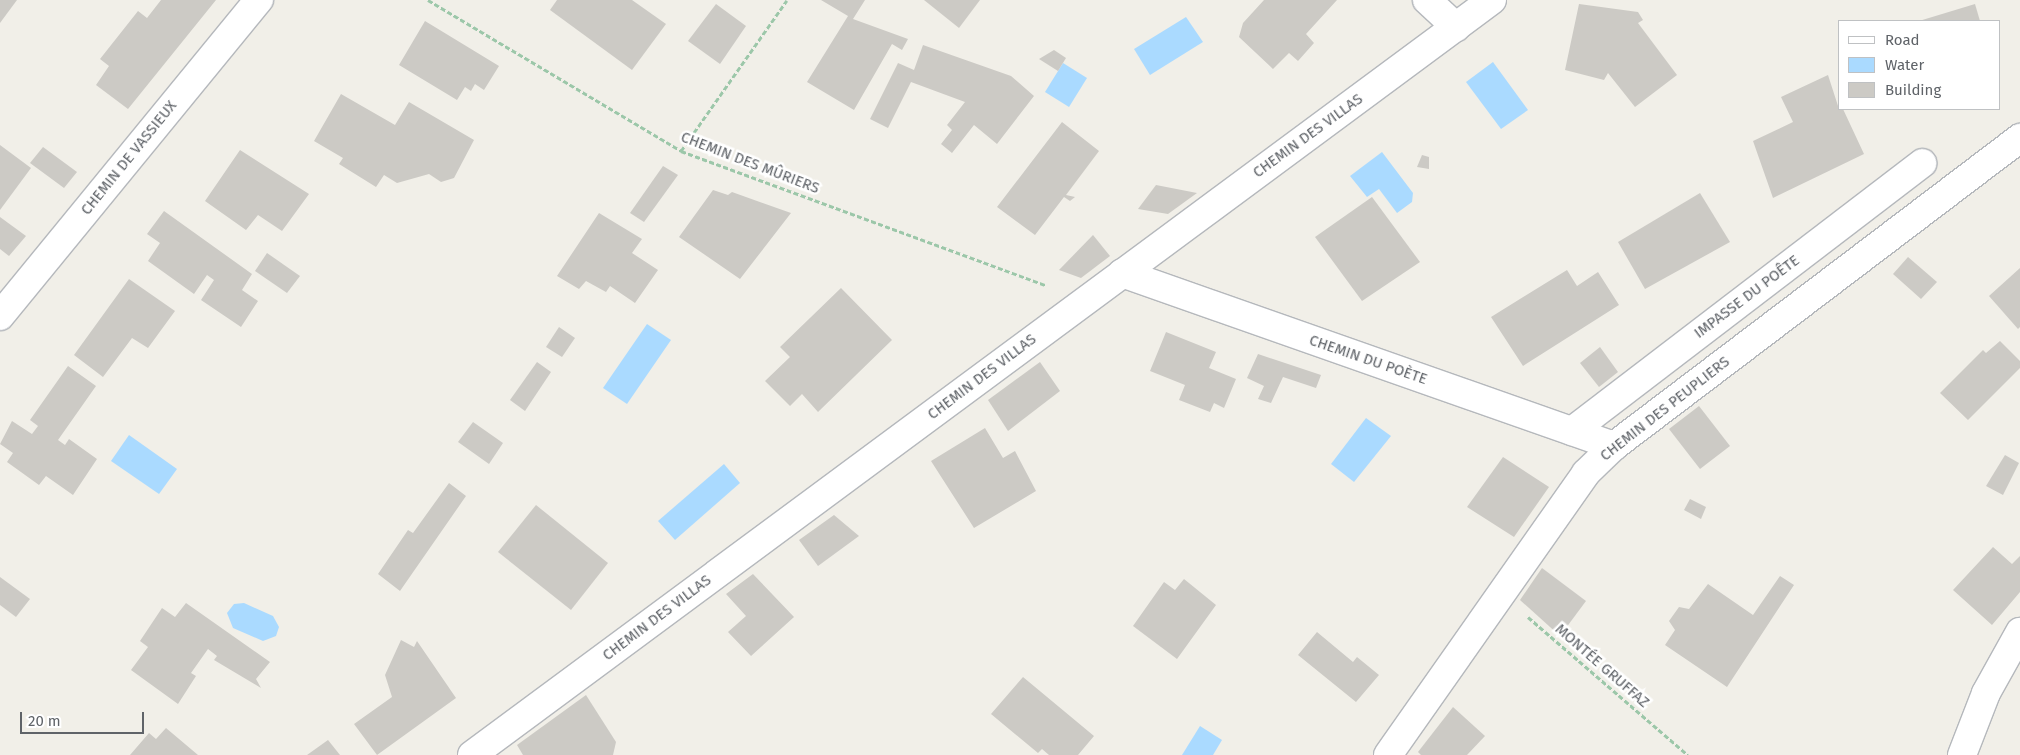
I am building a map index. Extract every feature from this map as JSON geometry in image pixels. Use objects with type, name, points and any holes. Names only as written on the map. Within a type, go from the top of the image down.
[{"type":"street","name":"CHEMIN DE VASSIEUX","points":[[0,316],[259,0]]},
{"type":"street","points":[[1427,0],[1456,27]]},
{"type":"street","name":"CHEMIN DES VILLAS","points":[[472,755],[1492,0]]},
{"type":"street","name":"CHEMIN DES PEUPLIERS","points":[[1388,755],[1502,593],[1562,502],[1614,446],[2020,138]]},
{"type":"street","name":"IMPASSE DU POÊTE","points":[[1572,431],[1922,163]]},
{"type":"street","name":"CHEMIN DU POÈTE","points":[[1122,273],[1614,446]]},
{"type":"street","points":[[1962,755],[1986,692],[2020,632]]},
{"type":"path","name":"CHEMIN DES MÛRIERS","points":[[428,0],[681,151],[1086,300]]},
{"type":"path","points":[[681,151],[788,0]]},
{"type":"path","name":"MONTÉE GRUFFAZ","points":[[1502,593],[1688,755]]},
{"type":"water","points":[[1186,17],[1203,42],[1150,75],[1134,49]]},
{"type":"water","points":[[1493,62],[1528,110],[1501,129],[1466,82]]},
{"type":"water","points":[[1063,63],[1087,78],[1069,107],[1045,92]]},
{"type":"water","points":[[1382,152],[1413,193],[1412,202],[1397,213],[1379,189],[1367,197],[1350,176]]},
{"type":"water","points":[[647,324],[671,340],[627,404],[603,388]]},
{"type":"water","points":[[1366,418],[1391,436],[1354,482],[1331,464]]},
{"type":"water","points":[[129,435],[177,469],[159,494],[111,461]]},
{"type":"water","points":[[724,464],[740,483],[675,540],[658,521]]},
{"type":"water","points":[[244,603],[273,616],[279,627],[276,636],[263,641],[233,628],[227,613],[234,604]]},
{"type":"water","points":[[1200,726],[1222,740],[1213,755],[1182,755]]},
{"type":"building","points":[[0,0],[17,0],[0,23]]},
{"type":"building","points":[[161,0],[216,0],[128,109],[96,85],[109,66],[100,59],[138,11],[147,18]]},
{"type":"building","points":[[557,0],[632,0],[666,24],[632,70],[550,10]]},
{"type":"building","points":[[821,0],[865,0],[853,19],[908,39],[902,50],[892,44],[854,110],[807,82],[848,16]]},
{"type":"building","points":[[924,0],[980,0],[959,28]]},
{"type":"building","points":[[1264,0],[1337,0],[1306,34],[1314,43],[1298,61],[1289,53],[1273,69],[1239,37],[1243,23]]},
{"type":"building","points":[[716,4],[746,26],[720,64],[688,41]]},
{"type":"building","points":[[1579,4],[1638,12],[1643,20],[1638,23],[1677,75],[1635,107],[1608,73],[1604,80],[1565,70]]},
{"type":"building","points":[[1975,4],[1980,20],[1922,20]]},
{"type":"building","points":[[425,21],[499,66],[484,90],[475,84],[471,91],[465,87],[457,100],[399,65]]},
{"type":"building","points":[[923,45],[1011,76],[1034,96],[997,144],[974,125],[952,153],[941,144],[952,130],[947,125],[965,102],[911,82],[888,128],[870,119],[898,63],[914,70]]},
{"type":"building","points":[[1054,50],[1066,58],[1058,71],[1039,59]]},
{"type":"building","points":[[1828,75],[1838,110],[1843,110],[1864,154],[1773,198],[1753,141],[1793,122],[1781,97]]},
{"type":"building","points":[[341,94],[395,125],[409,102],[474,140],[454,178],[441,182],[429,174],[397,183],[384,175],[376,187],[339,164],[343,158],[314,141]]},
{"type":"building","points":[[1062,122],[1099,151],[1066,195],[1075,197],[1070,201],[1064,197],[1035,235],[997,207]]},
{"type":"building","points":[[0,145],[31,168],[0,210]]},
{"type":"building","points":[[43,147],[77,172],[64,188],[30,163]]},
{"type":"building","points":[[240,150],[309,194],[282,231],[258,215],[246,230],[205,201]]},
{"type":"building","points":[[1422,155],[1429,157],[1429,169],[1417,167]]},
{"type":"building","points":[[663,166],[678,175],[644,222],[630,213]]},
{"type":"building","points":[[1156,185],[1197,193],[1168,214],[1138,209]]},
{"type":"building","points":[[713,190],[728,195],[732,192],[791,213],[740,279],[679,237]]},
{"type":"building","points":[[1700,193],[1730,242],[1645,289],[1618,242]]},
{"type":"building","points":[[1372,197],[1420,262],[1362,301],[1315,237]]},
{"type":"building","points":[[164,211],[252,274],[242,290],[258,301],[241,327],[201,300],[214,280],[207,275],[194,294],[148,261],[160,243],[147,234]]},
{"type":"building","points":[[599,213],[642,239],[632,253],[658,270],[635,303],[610,286],[606,292],[586,281],[579,289],[557,276]]},
{"type":"building","points":[[0,217],[26,236],[9,256],[0,249]]},
{"type":"building","points":[[1093,235],[1110,256],[1081,278],[1059,270]]},
{"type":"building","points":[[267,253],[300,276],[287,293],[255,271]]},
{"type":"building","points":[[1908,257],[1937,282],[1921,299],[1893,274]]},
{"type":"building","points":[[2020,268],[2020,327],[2018,329],[1989,296]]},
{"type":"building","points":[[1567,270],[1577,286],[1598,272],[1619,305],[1523,366],[1491,317]]},
{"type":"building","points":[[129,279],[175,311],[148,348],[132,338],[103,377],[74,355]]},
{"type":"building","points":[[841,288],[892,340],[818,412],[802,394],[790,406],[765,381],[790,357],[780,347]]},
{"type":"building","points":[[559,327],[575,338],[562,357],[546,347]]},
{"type":"building","points":[[1166,332],[1216,352],[1209,368],[1236,379],[1224,408],[1214,403],[1210,412],[1179,400],[1185,385],[1150,371]]},
{"type":"building","points":[[2000,341],[2020,361],[2020,368],[1968,420],[1940,393],[1983,350],[1986,353]]},
{"type":"building","points":[[1600,347],[1618,372],[1599,387],[1580,363]]},
{"type":"building","points":[[1258,354],[1321,375],[1316,388],[1283,377],[1271,403],[1258,399],[1264,386],[1247,378]]},
{"type":"building","points":[[537,362],[551,372],[525,411],[510,400]]},
{"type":"building","points":[[1040,362],[1060,391],[1008,431],[988,400]]},
{"type":"building","points":[[68,366],[96,386],[58,440],[65,445],[69,439],[97,459],[73,495],[46,476],[39,485],[7,462],[13,453],[0,444],[12,421],[32,434],[38,426],[30,420]]},
{"type":"building","points":[[1699,406],[1730,446],[1700,469],[1669,429]]},
{"type":"building","points":[[473,422],[503,443],[489,464],[458,442]]},
{"type":"building","points":[[985,428],[1003,458],[1015,451],[1036,491],[974,528],[931,461]]},
{"type":"building","points":[[2005,455],[2019,463],[2003,495],[1986,486]]},
{"type":"building","points":[[1503,457],[1549,487],[1514,537],[1467,507]]},
{"type":"building","points":[[449,483],[466,496],[400,591],[378,574],[408,530],[413,533]]},
{"type":"building","points":[[1690,499],[1706,507],[1701,519],[1684,510]]},
{"type":"building","points":[[536,505],[608,563],[571,610],[498,552]]},
{"type":"building","points":[[834,515],[859,536],[818,566],[799,540]]},
{"type":"building","points":[[1993,547],[2012,564],[2020,556],[2020,592],[1992,625],[1953,590]]},
{"type":"building","points":[[1542,568],[1586,601],[1560,636],[1520,600]]},
{"type":"building","points":[[753,574],[794,617],[751,656],[728,632],[746,616],[726,594]]},
{"type":"building","points":[[1780,576],[1794,585],[1727,687],[1665,645],[1675,630],[1669,621],[1679,607],[1689,609],[1708,584],[1753,615]]},
{"type":"building","points":[[0,577],[30,599],[16,617],[0,605]]},
{"type":"building","points":[[1184,579],[1216,605],[1177,659],[1133,626],[1164,582],[1175,590]]},
{"type":"building","points":[[186,603],[270,662],[256,679],[261,688],[214,660],[217,656],[208,649],[191,673],[196,676],[178,704],[131,670],[148,647],[140,641],[162,608],[175,617]]},
{"type":"building","points":[[1317,632],[1353,662],[1357,657],[1379,675],[1356,702],[1298,655]]},
{"type":"building","points":[[401,640],[414,647],[417,641],[456,698],[377,755],[354,724],[392,697],[385,675]]},
{"type":"building","points":[[1023,677],[1094,736],[1078,755],[1049,755],[1042,749],[1038,753],[991,714]]},
{"type":"building","points":[[586,695],[616,742],[613,755],[523,755],[517,745]]},
{"type":"building","points":[[1453,707],[1485,736],[1467,755],[1421,755],[1418,752]]},
{"type":"building","points":[[166,728],[198,755],[130,755],[149,733],[156,739]]},
{"type":"building","points":[[328,740],[340,755],[307,755]]}]
